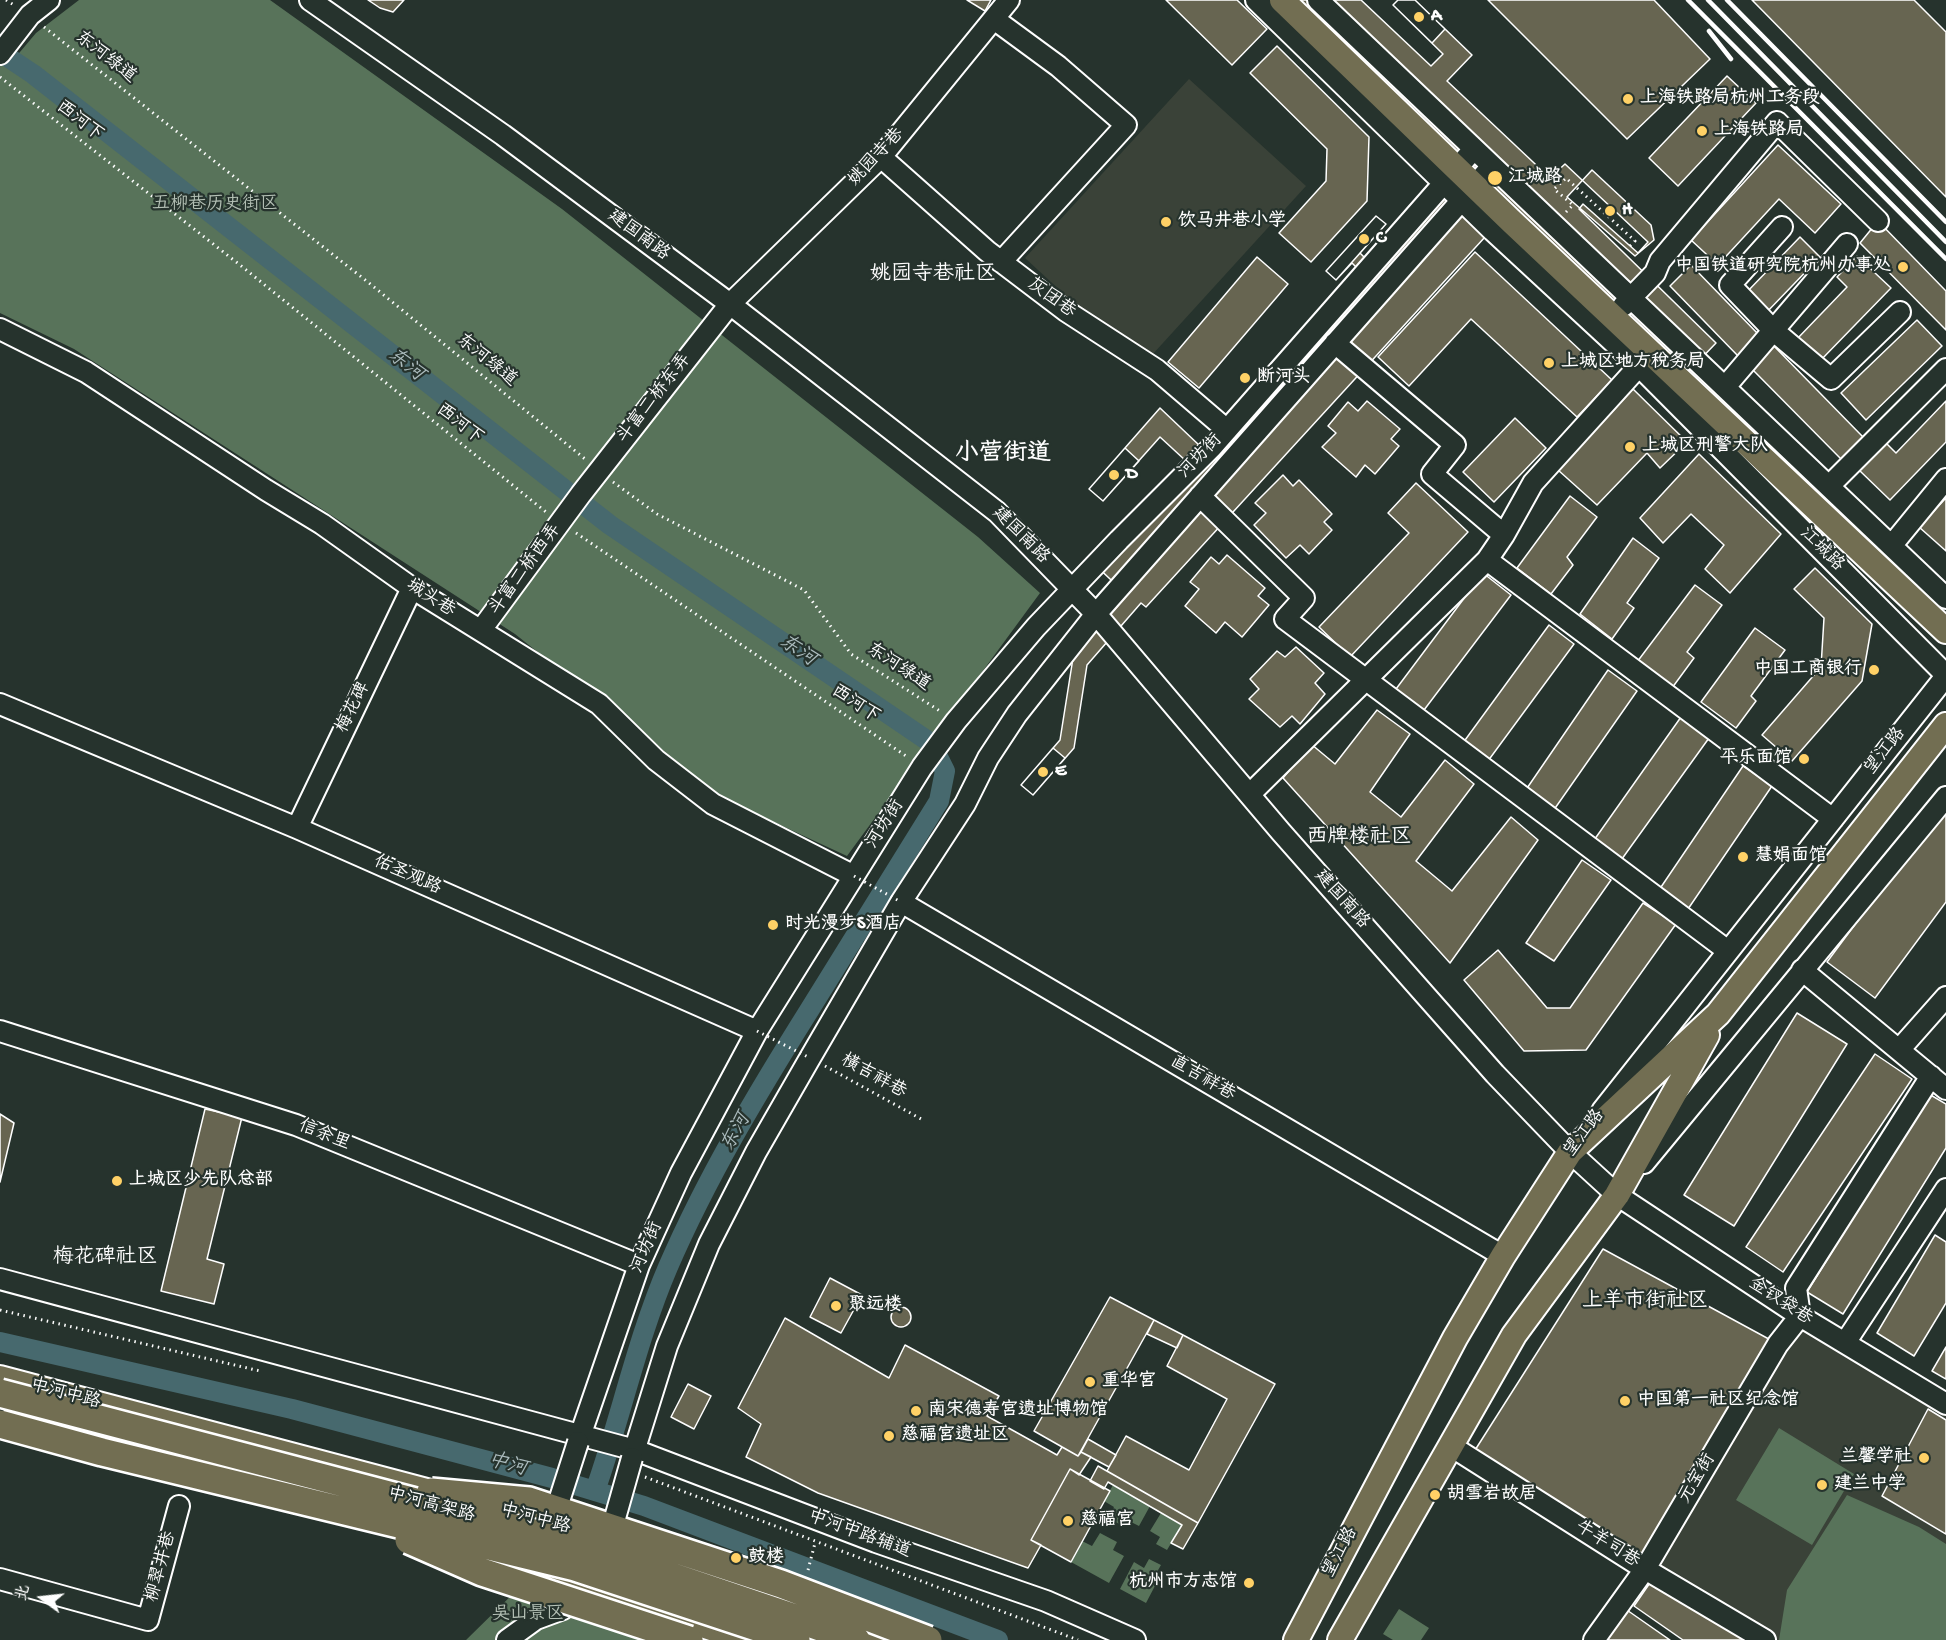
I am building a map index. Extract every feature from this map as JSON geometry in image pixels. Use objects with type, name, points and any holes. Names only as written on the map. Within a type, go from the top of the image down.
[{"type":"highway","name":"中河高架路","points":[[0,1393],[576,1544],[856,1640]]},
{"type":"highway","name":"中河高架路","points":[[0,1424],[102,1452],[574,1567],[796,1640]]},
{"type":"highway","points":[[351,1485],[529,1501],[781,1584],[928,1640]]},
{"type":"highway","points":[[345,1511],[482,1572],[689,1640]]},
{"type":"main road","name":"江城路","points":[[1282,0],[1468,193],[1612,317],[1694,407],[1946,631]]},
{"type":"main road","points":[[1570,1152],[1718,1014],[1946,725]]},
{"type":"main road","points":[[1341,1640],[1514,1335],[1617,1195],[1718,1014]]},
{"type":"main road","name":"望江路","points":[[1296,1640],[1455,1338],[1503,1256],[1570,1152]]},
{"type":"main road","name":"中河中路","points":[[0,1378],[609,1541],[889,1640]]},
{"type":"main road","points":[[0,1433],[540,1571],[747,1640]]},
{"type":"street","points":[[0,54],[30,15],[49,0]]},
{"type":"street","name":"建国南路","points":[[310,0],[503,135],[730,304],[997,512],[1096,614],[1488,1066],[1570,1152],[1617,1195]]},
{"type":"street","name":"姚园寺巷","points":[[730,304],[881,157],[1010,0]]},
{"type":"street","name":"江城路","points":[[1256,0],[1451,176]]},
{"type":"street","points":[[1318,0],[1946,598]]},
{"type":"street","points":[[994,19],[1058,66],[1126,125],[1001,262]]},
{"type":"street","points":[[1612,317],[1655,273],[1660,261],[1777,122],[1878,221]]},
{"type":"street","name":"河坊街","points":[[535,1640],[540,1571],[551,1524],[639,1265],[681,1173],[758,1031],[854,876],[925,764],[954,725],[1036,627],[1227,430],[1473,150]]},
{"type":"street","name":"灰团巷","points":[[881,157],[1001,262],[1066,311],[1157,370],[1227,430]]},
{"type":"street","name":"河坊街","points":[[507,1640],[536,1619],[563,1609],[586,1586],[609,1541],[667,1346],[709,1244],[756,1152],[810,1058],[901,902],[965,804],[988,758],[1017,714],[1096,614],[1491,167]]},
{"type":"street","name":"江城路","points":[[1468,193],[1639,366],[1694,407],[1946,675]]},
{"type":"street","points":[[1782,227],[1730,285],[1774,331],[1831,379],[1900,312]]},
{"type":"street","points":[[1725,387],[1847,244]]},
{"type":"street","name":"斗富二桥东弄","points":[[571,509],[730,304]]},
{"type":"street","name":"城头巷","points":[[0,329],[86,372],[322,524],[412,588],[599,704],[656,760],[713,804],[854,876]]},
{"type":"street","points":[[1335,343],[1455,445],[1432,474],[1504,535]]},
{"type":"street","points":[[1250,794],[1487,560],[1533,483],[1639,366]]},
{"type":"street","points":[[1829,486],[1946,369]]},
{"type":"street","points":[[1892,545],[1946,479]]},
{"type":"street","points":[[1200,496],[1304,598],[1285,619],[1728,951]]},
{"type":"street","name":"斗富二桥西弄","points":[[481,630],[571,509]]},
{"type":"street","points":[[1487,560],[1833,819]]},
{"type":"street","name":"梅花碑","points":[[297,828],[412,588]]},
{"type":"street","name":"望江路","points":[[1570,1152],[1946,675]]},
{"type":"street","name":"佑圣观路","points":[[0,704],[297,828],[758,1031]]},
{"type":"street","points":[[1617,1195],[1946,797]]},
{"type":"street","name":"直吉祥巷","points":[[901,902],[1503,1256]]},
{"type":"street","points":[[1802,970],[1946,1089]]},
{"type":"street","points":[[1899,1050],[1946,997]]},
{"type":"street","name":"信余里","points":[[0,1032],[296,1125],[639,1265]]},
{"type":"street","points":[[1800,1316],[1796,1288],[1931,1076]]},
{"type":"street","points":[[1845,1343],[1946,1189]]},
{"type":"street","name":"金钗袋巷","points":[[1617,1195],[1800,1316],[1946,1404]]},
{"type":"street","points":[[0,1279],[579,1438]]},
{"type":"street","name":"元宝街","points":[[1594,1640],[1645,1569],[1778,1344],[1800,1316]]},
{"type":"street","name":"中河中路辅道","points":[[579,1438],[634,1454],[1046,1601],[1135,1640]]},
{"type":"street","name":"牛羊司巷","points":[[1451,1446],[1645,1569],[1765,1640]]},
{"type":"street","name":"柳翠井巷","points":[[0,1579],[148,1620],[179,1506]]},
{"type":"path","name":"东河绿道","points":[[6,0],[30,15],[369,283],[599,471],[657,514],[804,590],[851,654],[954,725]]},
{"type":"path","name":"西河下","points":[[0,77],[240,265],[571,509],[925,764]]},
{"type":"path","points":[[1566,212],[1573,205],[1554,189],[1566,178],[1635,241],[1630,246]]},
{"type":"path","points":[[854,876],[901,902]]},
{"type":"path","points":[[758,1031],[810,1058]]},
{"type":"path","name":"横吉祥巷","points":[[810,1058],[923,1120]]},
{"type":"path","points":[[0,1310],[267,1372]]},
{"type":"path","points":[[644,1477],[1078,1640]]},
{"type":"path","points":[[807,1572],[815,1543]]},
{"type":"shaded area","name":"饮马井巷小学","points":[[1189,79],[1306,186],[1142,366],[1025,258]]},
{"type":"shaded area","name":"建兰中学","points":[[1800,1316],[1946,1404],[1946,1640],[1766,1640],[1648,1567]]},
{"type":"green space","name":"五柳巷历史街区","points":[[79,0],[270,0],[562,209],[978,537],[1040,593],[847,856],[720,797],[515,634],[74,349],[0,313],[0,59],[9,65],[36,33]]},
{"type":"green space","points":[[1779,1428],[1854,1474],[1812,1545],[1736,1500]]},
{"type":"green space","points":[[1113,1485],[1150,1506],[1139,1526],[1129,1521],[1125,1527],[1108,1518],[1114,1507],[1104,1501]]},
{"type":"green space","points":[[1847,1495],[1919,1527],[1946,1544],[1946,1640],[1779,1640],[1787,1590]]},
{"type":"green space","points":[[1161,1513],[1182,1525],[1167,1550],[1156,1544],[1160,1537],[1150,1531]]},
{"type":"green space","points":[[1100,1533],[1117,1542],[1113,1550],[1124,1556],[1109,1583],[1071,1562],[1082,1541],[1092,1546]]},
{"type":"green space","points":[[1149,1559],[1161,1565],[1153,1579],[1157,1582],[1146,1603],[1120,1589],[1134,1562],[1144,1568]]},
{"type":"green space","name":"吴山景区","points":[[522,1585],[648,1640],[466,1640]]},
{"type":"green space","points":[[1399,1609],[1429,1628],[1421,1640],[1393,1640],[1383,1634]]},
{"type":"building","points":[[368,0],[404,0],[393,12],[380,8]]},
{"type":"building","points":[[967,0],[991,0],[985,11]]},
{"type":"building","points":[[1166,0],[1237,0],[1267,29],[1232,65]]},
{"type":"building","name":"江城路","points":[[1287,0],[1361,0],[1431,66],[1443,54],[1393,5],[1398,0],[1415,0],[1472,55],[1447,81],[1550,178],[1565,164],[1648,242],[1638,253],[1583,204],[1579,209],[1716,343],[1669,392],[1496,225],[1146,607],[1141,603],[1087,665],[1074,748],[1033,795],[1021,785],[1060,740],[1073,658],[1127,595],[1092,562],[1186,461],[1160,437],[1103,501],[1089,489],[1160,408],[1200,446],[1359,270],[1352,263],[1336,280],[1326,271],[1376,216],[1386,224],[1360,253],[1368,261],[1445,176]]},
{"type":"building","name":"A","points":[[1398,0],[1415,0],[1445,29],[1432,43],[1393,5]]},
{"type":"building","name":"上海铁路局杭州工务段","points":[[1488,0],[1654,0],[1710,59],[1627,139]]},
{"type":"building","points":[[1752,0],[1914,0],[1946,32],[1946,197]]},
{"type":"building","points":[[1277,46],[1369,137],[1367,201],[1311,262],[1279,233],[1326,181],[1327,149],[1250,73]]},
{"type":"building","name":"上海铁路局","points":[[1727,76],[1756,103],[1678,186],[1649,158]]},
{"type":"building","points":[[1778,145],[1841,204],[1815,233],[1779,199],[1718,265],[1691,240]]},
{"type":"building","name":"H","points":[[1592,170],[1651,225],[1654,240],[1635,256],[1567,197]]},
{"type":"building","name":"C","points":[[1376,216],[1386,224],[1336,280],[1326,271]]},
{"type":"building","name":"中国铁道研究院杭州办事处","points":[[1878,221],[1946,291],[1946,330],[1860,243]]},
{"type":"building","points":[[1800,237],[1820,257],[1764,315],[1744,295]]},
{"type":"building","points":[[1475,252],[1612,380],[1577,417],[1471,319],[1409,386],[1378,357]]},
{"type":"building","points":[[1857,256],[1891,288],[1819,362],[1796,340],[1847,287],[1837,277]]},
{"type":"building","points":[[1257,257],[1288,284],[1199,388],[1168,362]]},
{"type":"building","points":[[1691,265],[1760,336],[1739,357],[1670,286]]},
{"type":"building","points":[[1917,320],[1942,346],[1866,420],[1841,393]]},
{"type":"building","points":[[1771,343],[1863,437],[1841,459],[1749,366]]},
{"type":"building","name":"上城区刑警大队","points":[[1633,389],[1687,442],[1660,468],[1647,453],[1597,505],[1558,470]]},
{"type":"building","points":[[1367,401],[1400,429],[1391,439],[1399,446],[1375,474],[1365,465],[1356,477],[1322,447],[1336,433],[1328,426],[1348,402],[1358,411]]},
{"type":"building","points":[[1946,401],[1946,442],[1890,500],[1859,470],[1885,442],[1896,453]]},
{"type":"building","points":[[1515,418],[1546,448],[1494,502],[1463,472]]},
{"type":"building","name":"D","points":[[1125,448],[1139,461],[1103,501],[1089,489]]},
{"type":"building","points":[[1699,454],[1781,534],[1730,593],[1705,569],[1724,545],[1691,514],[1663,543],[1640,518]]},
{"type":"building","points":[[1283,475],[1293,486],[1299,480],[1332,514],[1324,522],[1332,530],[1309,554],[1300,545],[1286,558],[1254,525],[1266,513],[1255,503]]},
{"type":"building","points":[[1416,483],[1468,532],[1350,657],[1319,627],[1409,533],[1388,513]]},
{"type":"building","points":[[1570,496],[1597,517],[1567,557],[1573,565],[1551,594],[1517,568]]},
{"type":"building","points":[[1946,498],[1946,551],[1919,527]]},
{"type":"building","points":[[1633,538],[1659,558],[1627,603],[1634,608],[1612,639],[1580,614]]},
{"type":"building","points":[[1227,555],[1265,588],[1258,596],[1269,605],[1242,637],[1225,622],[1216,633],[1185,606],[1199,589],[1190,582],[1211,557],[1219,564]]},
{"type":"building","points":[[1815,568],[1872,624],[1862,681],[1792,761],[1762,735],[1821,667],[1824,618],[1794,589]]},
{"type":"building","points":[[1483,573],[1511,595],[1421,714],[1393,693]]},
{"type":"building","points":[[1695,585],[1722,605],[1687,652],[1694,658],[1672,688],[1637,662]]},
{"type":"building","points":[[1549,625],[1574,644],[1485,765],[1460,747]]},
{"type":"building","points":[[1755,628],[1785,650],[1751,696],[1756,701],[1736,728],[1701,702]]},
{"type":"building","points":[[1296,647],[1324,673],[1315,683],[1325,694],[1300,724],[1292,716],[1280,727],[1249,699],[1259,689],[1250,679],[1277,651],[1285,657]]},
{"type":"building","points":[[1608,670],[1637,691],[1551,814],[1523,794]]},
{"type":"building","points":[[1377,710],[1410,734],[1370,792],[1401,817],[1445,760],[1474,784],[1416,861],[1452,891],[1511,817],[1538,840],[1450,963],[1283,778],[1311,744],[1335,764]]},
{"type":"building","points":[[1681,717],[1709,738],[1619,863],[1592,843]]},
{"type":"building","name":"E","points":[[1053,748],[1065,758],[1033,795],[1021,785]]},
{"type":"building","points":[[1743,766],[1772,786],[1688,909],[1659,890]]},
{"type":"building","points":[[1946,802],[1946,902],[1875,998],[1827,962]]},
{"type":"building","points":[[1582,860],[1611,880],[1554,961],[1526,943]]},
{"type":"building","points":[[1643,903],[1676,924],[1586,1050],[1524,1051],[1464,980],[1498,950],[1547,1008],[1570,1008]]},
{"type":"building","points":[[1797,1013],[1847,1044],[1734,1226],[1684,1195]]},
{"type":"building","points":[[1875,1054],[1912,1079],[1783,1272],[1746,1247]]},
{"type":"building","points":[[1929,1094],[1946,1104],[1946,1148],[1843,1314],[1807,1292]]},
{"type":"building","points":[[205,1109],[242,1117],[207,1259],[224,1264],[214,1304],[161,1291]]},
{"type":"building","points":[[0,1114],[14,1123],[0,1182]]},
{"type":"building","points":[[1935,1235],[1946,1242],[1946,1303],[1914,1356],[1877,1333]]},
{"type":"building","name":"中国第一社区纪念馆","points":[[1603,1249],[1778,1344],[1645,1569],[1470,1458]]},
{"type":"building","name":"聚远楼","points":[[830,1278],[862,1295],[841,1333],[810,1317]]},
{"type":"building","name":"重华宫","points":[[1110,1297],[1154,1320],[1078,1456],[1034,1431]]},
{"type":"building","points":[[897,1307],[905,1307],[911,1313],[911,1321],[905,1327],[897,1327],[891,1321],[891,1313]]},
{"type":"building","name":"慈福宫遗址区","points":[[785,1318],[889,1378],[905,1345],[999,1396],[987,1416],[1057,1455],[1062,1447],[1078,1456],[1081,1452],[1091,1457],[1079,1475],[1070,1469],[1031,1540],[1041,1545],[1028,1568],[818,1493],[746,1457],[761,1424],[738,1408]]},
{"type":"building","points":[[1154,1320],[1183,1335],[1177,1348],[1147,1334]]},
{"type":"building","points":[[1183,1335],[1275,1384],[1198,1523],[1107,1471],[1126,1436],[1189,1470],[1227,1399],[1167,1366]]},
{"type":"building","points":[[1946,1347],[1946,1379],[1932,1371]]},
{"type":"building","points":[[688,1384],[711,1396],[694,1429],[671,1417]]},
{"type":"building","name":"兰馨学社","points":[[1928,1409],[1946,1420],[1946,1534],[1882,1496]]},
{"type":"building","points":[[1088,1439],[1116,1455],[1109,1467],[1081,1452]]},
{"type":"building","points":[[1098,1466],[1198,1523],[1183,1549],[1171,1543],[1182,1525],[1108,1482],[1104,1489],[1090,1481]]},
{"type":"building","name":"慈福宫","points":[[1070,1469],[1110,1491],[1071,1562],[1031,1540]]},
{"type":"building","points":[[1654,1577],[1745,1640],[1683,1640],[1634,1606]]},
{"type":"building","points":[[1624,1608],[1670,1640],[1602,1640]]},
{"type":"waterway","name":"东河","points":[[0,52],[33,74],[610,525],[931,743],[945,771],[939,801],[753,1103],[699,1200],[657,1294],[595,1491]]},
{"type":"waterway","name":"中河","points":[[0,1342],[292,1409],[552,1478],[644,1506],[998,1640]]},
{"type":"railway","points":[[1688,0],[1946,259]]},
{"type":"railway","points":[[1708,0],[1946,242]]},
{"type":"railway","points":[[1727,0],[1946,222]]},
{"type":"railway","points":[[1709,31],[1731,59]]},
{"type":"place","name":"A","points":[[1419,17]]},
{"type":"place","name":"上海铁路局杭州工务段","points":[[1628,99]]},
{"type":"place","name":"上海铁路局","points":[[1702,131]]},
{"type":"place","name":"江城路","points":[[1495,178]]},
{"type":"place","name":"H","points":[[1610,211]]},
{"type":"place","name":"饮马井巷小学","points":[[1166,222]]},
{"type":"place","name":"C","points":[[1364,239]]},
{"type":"place","name":"中国铁道研究院杭州办事处","points":[[1903,267]]},
{"type":"place","name":"上城区地方税务局","points":[[1549,363]]},
{"type":"place","name":"断河头","points":[[1245,378]]},
{"type":"place","name":"上城区刑警大队","points":[[1630,447]]},
{"type":"place","name":"D","points":[[1114,475]]},
{"type":"place","name":"中国工商银行","points":[[1874,670]]},
{"type":"place","name":"平乐面馆","points":[[1804,759]]},
{"type":"place","name":"E","points":[[1043,772]]},
{"type":"place","name":"慧娟面馆","points":[[1743,857]]},
{"type":"place","name":"时光漫步S酒店","points":[[773,925]]},
{"type":"place","name":"上城区少先队总部","points":[[117,1181]]},
{"type":"place","name":"聚远楼","points":[[836,1306]]},
{"type":"place","name":"重华宫","points":[[1090,1382]]},
{"type":"place","name":"中国第一社区纪念馆","points":[[1625,1401]]},
{"type":"place","name":"南宋德寿宫遗址博物馆","points":[[916,1411]]},
{"type":"place","name":"慈福宫遗址区","points":[[889,1436]]},
{"type":"place","name":"兰馨学社","points":[[1924,1458]]},
{"type":"place","name":"建兰中学","points":[[1822,1485]]},
{"type":"place","name":"胡雪岩故居","points":[[1435,1495]]},
{"type":"place","name":"慈福宫","points":[[1068,1521]]},
{"type":"place","name":"鼓楼","points":[[736,1558]]},
{"type":"place","name":"杭州市方志馆","points":[[1249,1583]]},
{"type":"district","name":"姚园寺巷社区","points":[[933,276]]},
{"type":"district","name":"小营街道","points":[[1003,455]]},
{"type":"district","name":"西牌楼社区","points":[[1359,839]]},
{"type":"district","name":"梅花碑社区","points":[[105,1259]]},
{"type":"district","name":"上羊市街社区","points":[[1645,1303]]}]
